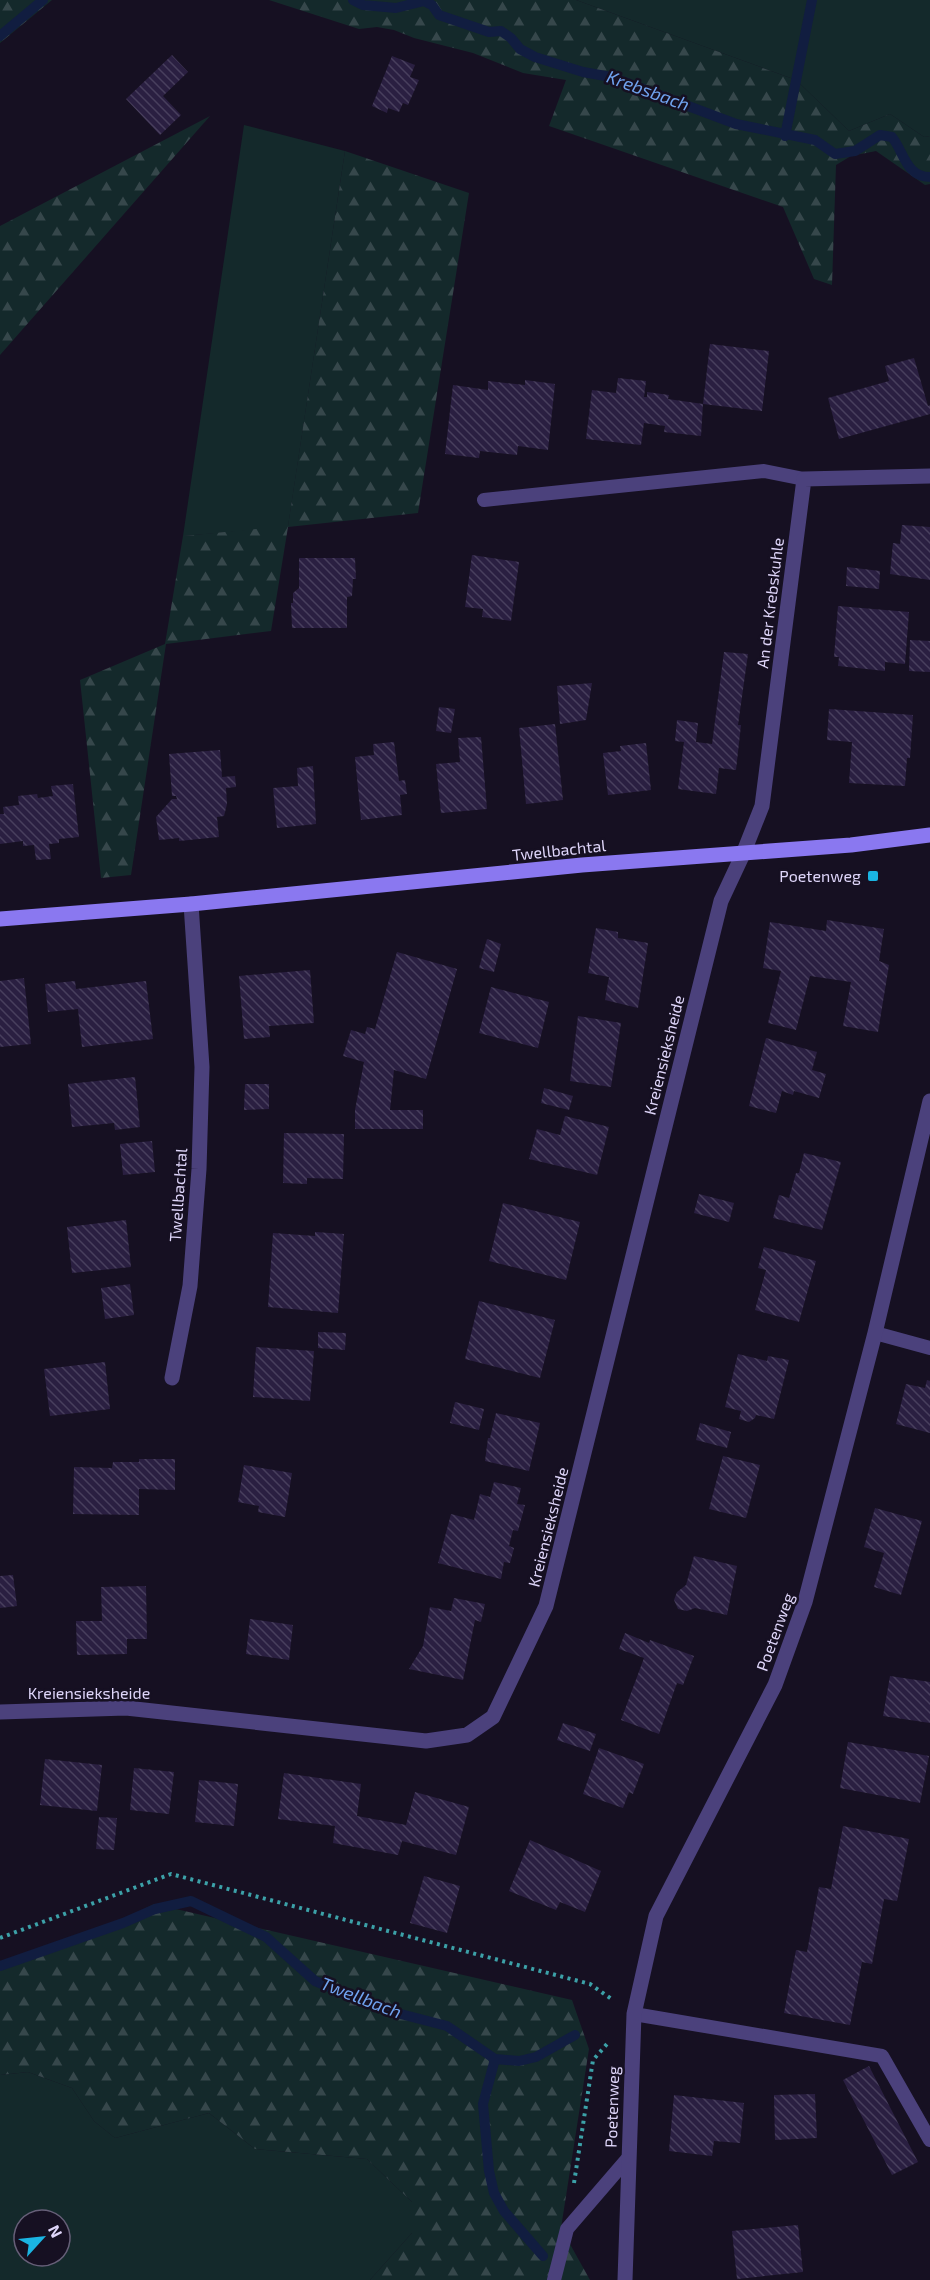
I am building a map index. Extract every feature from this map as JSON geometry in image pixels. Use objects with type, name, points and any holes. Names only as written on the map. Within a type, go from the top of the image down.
[{"type":"street","points":[[804,479],[930,476]]},
{"type":"street","name":"An der Krebskuhle","points":[[743,854],[762,806],[804,479]]},
{"type":"street","name":"Twellbachtal","points":[[0,919],[191,904],[582,865],[851,845],[930,835]]},
{"type":"street","name":"Kreiensieksheide","points":[[0,1712],[126,1708],[426,1741],[466,1735],[493,1717],[546,1606],[721,901],[743,854]]},
{"type":"street","name":"Twellbachtal","points":[[172,1378],[190,1286],[200,1124],[202,1067],[191,904]]},
{"type":"street","name":"Poetenweg","points":[[624,2280],[634,2014],[656,1916],[775,1685],[806,1602],[875,1333],[930,1101]]},
{"type":"lane","points":[[484,500],[764,471],[804,479]]},
{"type":"lane","points":[[875,1333],[930,1348]]},
{"type":"lane","points":[[634,2014],[882,2056],[930,2140]]},
{"type":"lane","name":"Poetenweg","points":[[554,2280],[567,2229],[629,2157]]},
{"type":"path","points":[[0,1938],[171,1874],[590,1984],[634,2014],[593,2060],[574,2184]]},
{"type":"green space","points":[[0,0],[52,0],[0,43]]},
{"type":"green space","points":[[269,0],[576,0],[796,80],[849,131],[890,114],[924,137],[930,136],[930,184],[925,185],[876,151],[851,156],[836,165],[832,285],[814,279],[783,207],[549,126],[566,80],[523,73],[473,53],[414,38],[394,30],[377,27],[359,29]]},
{"type":"green space","points":[[576,0],[930,0],[930,136],[924,137],[890,114],[849,131],[796,80]]},
{"type":"green space","points":[[210,116],[0,355],[0,226]]},
{"type":"green space","points":[[244,125],[345,151],[288,527],[183,536]]},
{"type":"green space","points":[[345,151],[469,193],[418,513],[288,527],[271,631],[166,644],[131,875],[101,878],[80,680],[165,644],[183,536],[288,526]]},
{"type":"green space","points":[[154,1904],[572,2000],[589,2049],[561,2228],[590,2280],[370,2280],[412,2233],[412,2202],[367,2159],[255,2149],[209,2113],[115,2138],[94,2121],[72,2088],[28,2072],[0,2075],[0,1964],[120,1921]]},
{"type":"green space","points":[[28,2072],[72,2088],[94,2121],[115,2138],[209,2113],[255,2149],[367,2159],[412,2202],[412,2233],[370,2280],[0,2280],[0,2075]]},
{"type":"building","points":[[172,55],[188,72],[163,96],[181,115],[160,135],[126,99]]},
{"type":"building","points":[[392,56],[415,65],[410,77],[419,80],[408,105],[403,103],[399,112],[388,108],[387,113],[372,106]]},
{"type":"building","points":[[710,344],[769,351],[762,411],[703,404]]},
{"type":"building","points":[[914,358],[928,406],[930,405],[930,414],[839,439],[828,398],[889,381],[885,366]]},
{"type":"building","points":[[618,378],[646,381],[644,397],[647,397],[647,392],[669,395],[668,399],[703,404],[701,436],[664,432],[665,426],[644,423],[641,445],[586,439],[592,390],[616,393]]},
{"type":"building","points":[[525,380],[555,384],[548,450],[518,446],[517,455],[480,451],[479,458],[445,454],[453,385],[488,390],[488,381],[525,385]]},
{"type":"building","points":[[902,525],[930,527],[930,580],[890,574],[893,543],[900,544]]},
{"type":"building","points":[[472,555],[519,562],[511,621],[482,617],[483,609],[465,607]]},
{"type":"building","points":[[299,558],[355,558],[356,579],[353,579],[352,596],[347,597],[347,628],[292,628],[291,603],[293,603],[293,593],[299,588]]},
{"type":"building","points":[[847,567],[880,571],[879,589],[846,586]]},
{"type":"building","points":[[838,606],[909,612],[905,664],[885,662],[885,671],[838,666],[839,657],[834,657]]},
{"type":"building","points":[[910,640],[930,641],[930,672],[909,671]]},
{"type":"building","points":[[724,652],[748,654],[738,725],[741,725],[736,770],[719,768],[716,794],[678,789],[684,742],[675,741],[677,720],[698,723],[696,742],[712,744]]},
{"type":"building","points":[[592,683],[586,720],[560,724],[557,686]]},
{"type":"building","points":[[439,707],[455,709],[451,733],[436,731]]},
{"type":"building","points":[[829,709],[913,715],[910,758],[907,758],[905,786],[849,783],[852,742],[827,740]]},
{"type":"building","points":[[555,724],[563,800],[526,804],[519,728]]},
{"type":"building","points":[[481,737],[487,809],[441,813],[436,764],[460,762],[458,738]]},
{"type":"building","points":[[394,742],[399,781],[405,780],[407,794],[400,795],[402,815],[361,820],[355,757],[374,755],[373,744]]},
{"type":"building","points":[[646,743],[651,790],[608,795],[603,753],[621,751],[620,746]]},
{"type":"building","points":[[220,750],[222,777],[235,776],[236,787],[226,788],[227,804],[224,816],[217,817],[219,837],[179,841],[179,838],[159,840],[156,817],[172,799],[177,799],[176,796],[172,796],[169,754]]},
{"type":"building","points":[[313,766],[316,824],[277,828],[273,788],[298,786],[297,768]]},
{"type":"building","points":[[73,784],[79,837],[59,839],[59,843],[49,844],[51,859],[36,860],[34,845],[23,846],[23,841],[0,844],[0,814],[4,814],[3,807],[19,805],[18,796],[37,794],[38,798],[53,796],[51,786]]},
{"type":"building","points":[[827,920],[884,929],[879,961],[889,965],[878,1032],[843,1026],[851,982],[810,976],[796,1030],[768,1023],[781,971],[763,968],[770,922],[826,931]]},
{"type":"building","points":[[596,928],[618,932],[618,938],[648,943],[638,1008],[605,1000],[609,977],[588,973]]},
{"type":"building","points":[[487,939],[501,944],[494,972],[479,968]]},
{"type":"building","points":[[397,952],[457,969],[426,1079],[394,1070],[390,1110],[423,1110],[423,1129],[355,1129],[355,1110],[364,1062],[343,1056],[351,1030],[365,1034],[367,1027],[375,1029]]},
{"type":"building","points":[[310,970],[314,1023],[269,1026],[270,1037],[244,1039],[239,976]]},
{"type":"building","points":[[24,978],[31,1044],[0,1047],[0,981]]},
{"type":"building","points":[[75,981],[76,989],[146,981],[153,1039],[82,1047],[78,1009],[48,1012],[45,984]]},
{"type":"building","points":[[491,987],[549,1002],[538,1048],[479,1033]]},
{"type":"building","points":[[578,1016],[621,1023],[611,1087],[570,1081]]},
{"type":"building","points":[[766,1038],[817,1052],[812,1070],[826,1074],[819,1098],[794,1091],[793,1095],[782,1091],[776,1113],[749,1106]]},
{"type":"building","points":[[135,1077],[140,1127],[115,1130],[114,1123],[72,1127],[68,1084]]},
{"type":"building","points":[[245,1084],[269,1084],[269,1109],[244,1110]]},
{"type":"building","points":[[544,1088],[573,1096],[569,1110],[541,1103]]},
{"type":"building","points":[[565,1116],[609,1127],[597,1175],[529,1159],[537,1129],[560,1135]]},
{"type":"building","points":[[284,1133],[344,1134],[343,1179],[307,1178],[307,1184],[283,1183]]},
{"type":"building","points":[[152,1141],[155,1172],[123,1175],[120,1144]]},
{"type":"building","points":[[804,1153],[841,1162],[822,1230],[773,1218],[779,1195],[789,1198]]},
{"type":"building","points":[[699,1194],[734,1203],[729,1222],[694,1213]]},
{"type":"building","points":[[503,1203],[580,1222],[566,1280],[489,1261]]},
{"type":"building","points":[[126,1220],[131,1267],[72,1273],[67,1227]]},
{"type":"building","points":[[315,1232],[344,1234],[338,1313],[268,1307],[273,1233],[315,1236]]},
{"type":"building","points":[[764,1247],[816,1261],[799,1322],[755,1310],[766,1270],[758,1268]]},
{"type":"building","points":[[130,1284],[134,1315],[105,1319],[101,1288]]},
{"type":"building","points":[[479,1301],[555,1320],[540,1378],[465,1359]]},
{"type":"building","points":[[318,1332],[346,1333],[345,1350],[318,1348]]},
{"type":"building","points":[[256,1347],[314,1351],[310,1401],[253,1397]]},
{"type":"building","points":[[738,1354],[767,1361],[768,1356],[789,1360],[774,1419],[756,1415],[749,1422],[739,1419],[741,1411],[725,1407]]},
{"type":"building","points":[[105,1362],[110,1409],[50,1416],[44,1369]]},
{"type":"building","points":[[927,1380],[930,1381],[930,1433],[896,1424],[906,1384],[925,1388]]},
{"type":"building","points":[[455,1402],[484,1409],[479,1430],[450,1423]]},
{"type":"building","points":[[496,1413],[540,1423],[529,1471],[485,1461],[488,1438],[490,1438]]},
{"type":"building","points":[[700,1423],[731,1432],[727,1448],[696,1440]]},
{"type":"building","points":[[723,1456],[760,1465],[746,1518],[709,1509]]},
{"type":"building","points":[[139,1459],[175,1459],[175,1490],[139,1489],[139,1515],[73,1514],[74,1467],[112,1468],[113,1462],[139,1462]]},
{"type":"building","points":[[244,1465],[292,1473],[285,1517],[258,1512],[259,1506],[238,1502]]},
{"type":"building","points":[[494,1482],[521,1488],[517,1504],[525,1505],[518,1531],[513,1530],[509,1546],[514,1548],[510,1563],[504,1562],[501,1579],[438,1563],[451,1514],[474,1520],[480,1494],[490,1497]]},
{"type":"building","points":[[875,1508],[922,1521],[901,1595],[874,1587],[884,1553],[864,1547]]},
{"type":"building","points":[[694,1556],[737,1566],[727,1615],[695,1608],[687,1611],[678,1609],[674,1600],[677,1592],[686,1585]]},
{"type":"building","points":[[13,1575],[17,1606],[0,1608],[0,1576]]},
{"type":"building","points":[[146,1586],[147,1639],[127,1639],[127,1654],[77,1655],[76,1621],[102,1621],[101,1587]]},
{"type":"building","points":[[454,1598],[485,1604],[481,1622],[475,1620],[463,1680],[409,1669],[423,1646],[430,1607],[451,1611]]},
{"type":"building","points":[[250,1619],[293,1625],[289,1660],[246,1654]]},
{"type":"building","points":[[625,1633],[649,1643],[650,1640],[694,1656],[683,1685],[677,1683],[659,1734],[621,1720],[644,1658],[619,1649]]},
{"type":"building","points":[[890,1676],[930,1682],[930,1723],[883,1716]]},
{"type":"building","points":[[563,1723],[596,1734],[590,1751],[557,1740]]},
{"type":"building","points":[[848,1742],[929,1756],[920,1803],[840,1788]]},
{"type":"building","points":[[599,1748],[644,1764],[633,1794],[629,1792],[623,1808],[583,1794]]},
{"type":"building","points":[[45,1759],[102,1765],[97,1811],[40,1805]]},
{"type":"building","points":[[134,1768],[174,1772],[169,1814],[130,1810]]},
{"type":"building","points":[[284,1773],[361,1784],[357,1816],[406,1825],[415,1792],[469,1807],[456,1855],[402,1841],[398,1855],[333,1843],[335,1826],[278,1819]]},
{"type":"building","points":[[199,1780],[238,1784],[234,1826],[195,1822]]},
{"type":"building","points":[[99,1817],[117,1818],[114,1850],[96,1849]]},
{"type":"building","points":[[843,1826],[909,1839],[897,1901],[884,1899],[872,1964],[862,1962],[850,2025],[784,2013],[796,1950],[807,1952],[819,1887],[831,1889]]},
{"type":"building","points":[[530,1840],[601,1871],[585,1912],[560,1902],[556,1910],[509,1891]]},
{"type":"building","points":[[424,1876],[460,1886],[447,1933],[410,1923]]},
{"type":"building","points":[[869,2066],[918,2162],[892,2175],[843,2080]]},
{"type":"building","points":[[815,2094],[817,2138],[775,2140],[774,2095]]},
{"type":"building","points":[[674,2095],[744,2103],[740,2143],[714,2141],[712,2156],[669,2151]]},
{"type":"building","points":[[798,2225],[803,2272],[737,2279],[732,2231]]},
{"type":"waterway","points":[[0,36],[43,0]]},
{"type":"waterway","name":"Krebsbach","points":[[353,0],[363,5],[396,8],[424,1],[432,5],[439,15],[489,32],[501,31],[520,49],[535,57],[583,72],[611,77],[736,124],[815,140],[835,154],[855,151],[880,135],[892,137],[906,163],[916,173],[930,177]]},
{"type":"waterway","points":[[785,136],[812,0]]},
{"type":"waterway","name":"Twellbach","points":[[0,1966],[123,1923],[155,1909],[191,1901],[266,1937],[315,1981],[389,2011],[447,2026],[495,2059],[519,2061],[536,2057],[575,2035]]},
{"type":"waterway","points":[[495,2059],[483,2104],[489,2171],[494,2193],[504,2211],[543,2256]]},
{"type":"place","name":"Poetenweg","points":[[873,876]]}]
